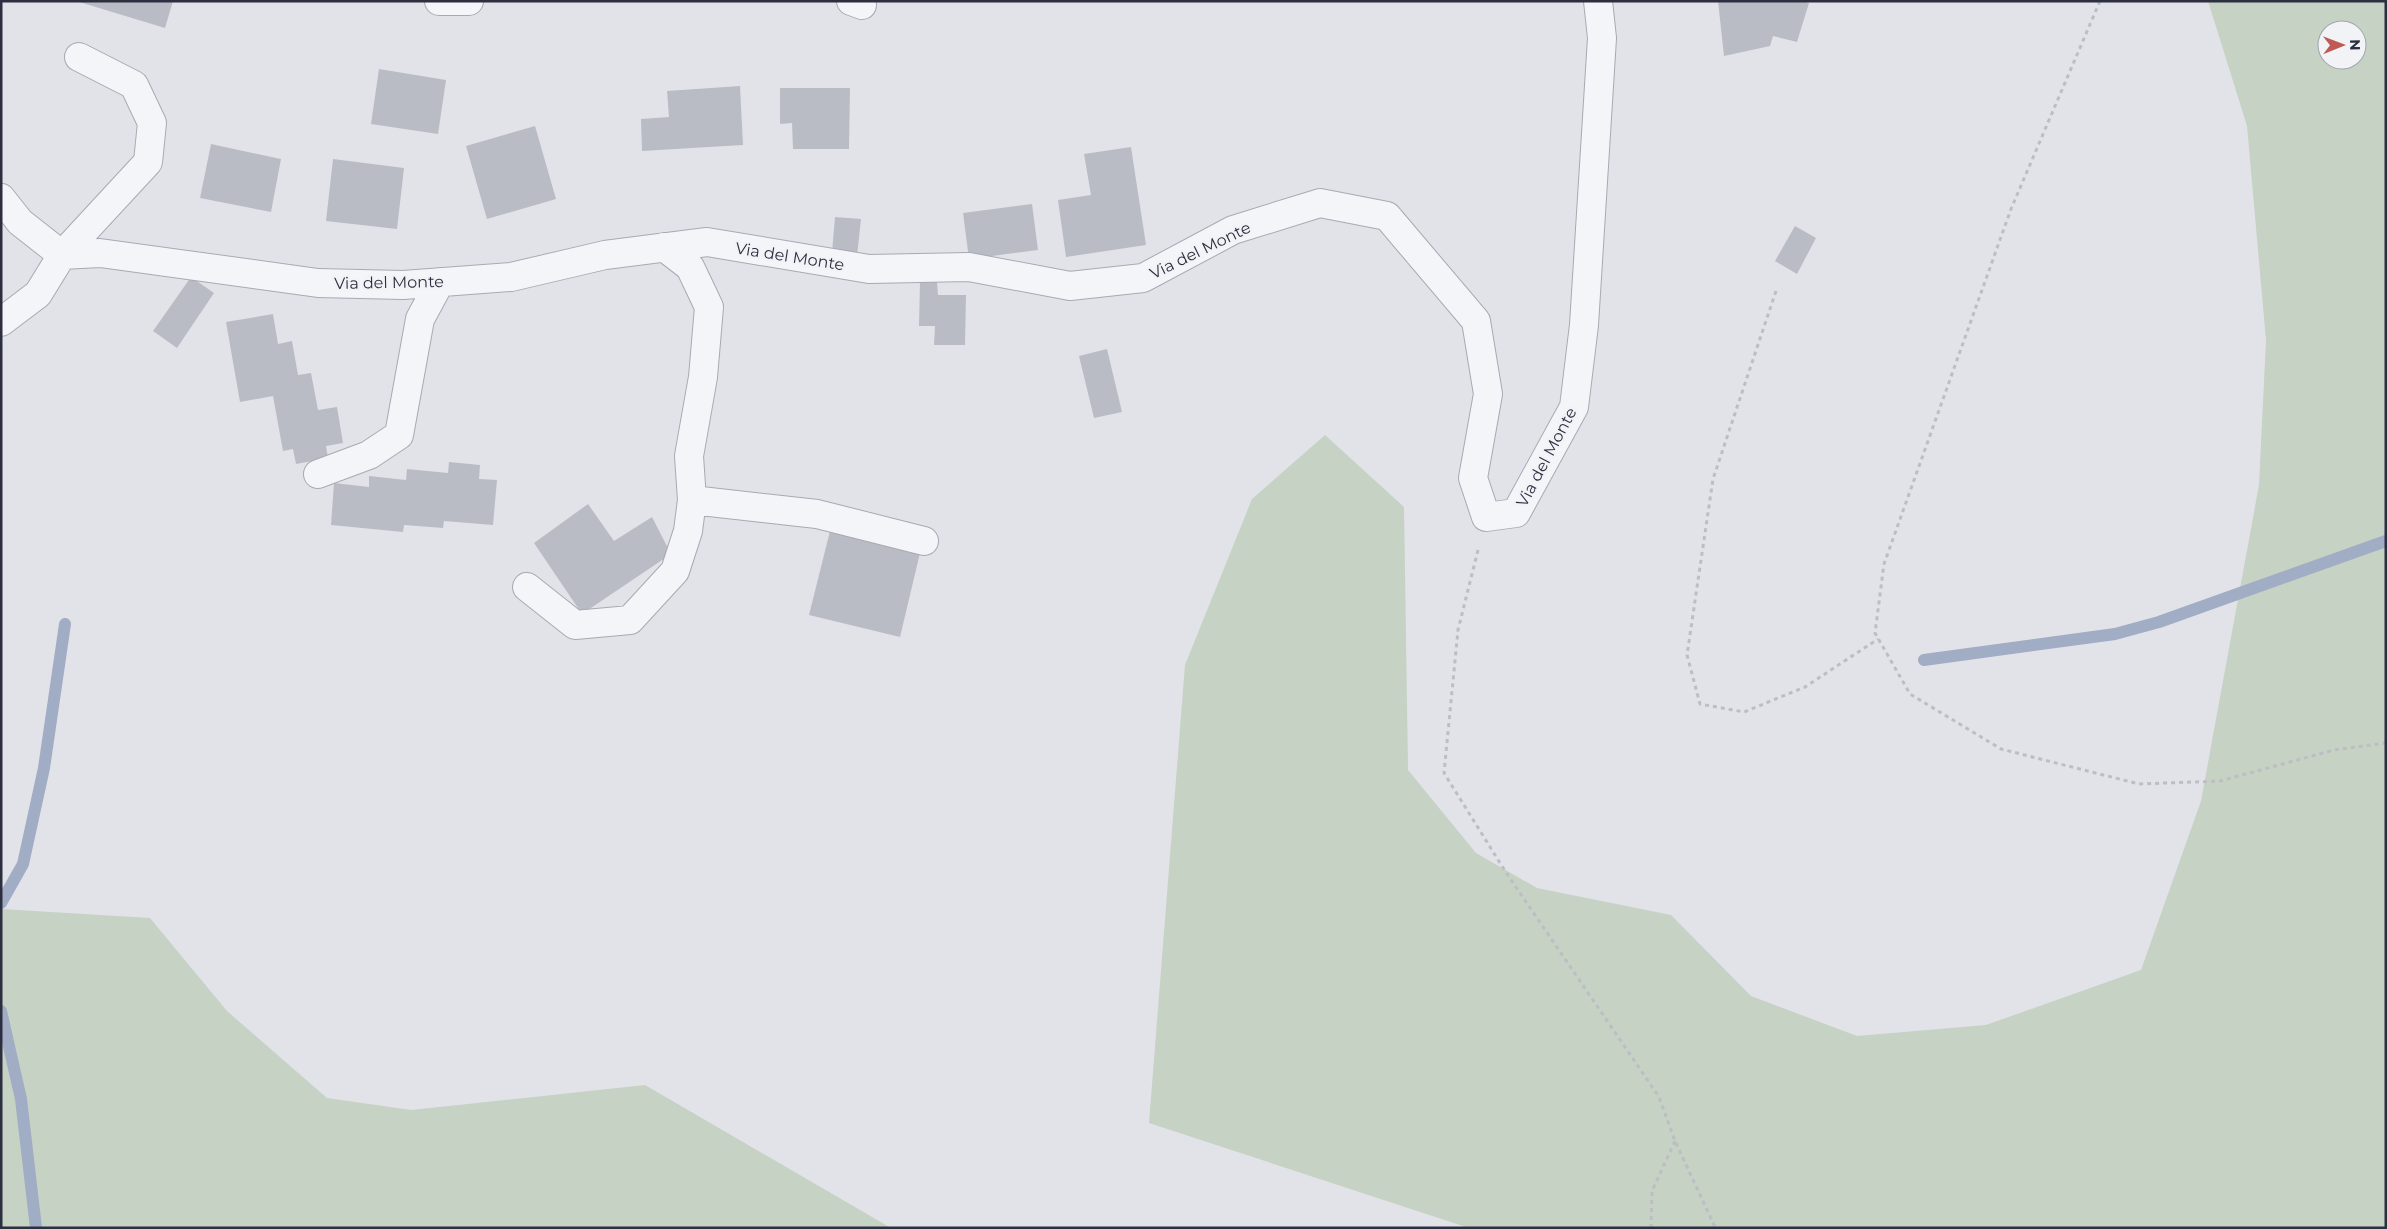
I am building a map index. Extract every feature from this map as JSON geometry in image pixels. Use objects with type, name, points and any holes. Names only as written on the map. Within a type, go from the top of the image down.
[{"type":"street","points":[[439,1],[469,1]]},
{"type":"street","name":"Via del Monte","points":[[62,255],[100,253],[318,283],[403,285],[511,277],[605,255],[707,242],[869,269],[969,267],[1070,286],[1143,278],[1233,230],[1320,203],[1386,216],[1476,320],[1488,394],[1473,478],[1486,517],[1516,513],[1574,407],[1584,325],[1602,38],[1598,1]]},
{"type":"street","points":[[1,322],[38,294],[62,255],[148,162],[152,123],[134,85],[79,57]]},
{"type":"street","points":[[1,198],[20,222],[62,255]]},
{"type":"street","points":[[527,587],[574,625],[630,620],[675,572],[688,531],[692,500],[689,456],[703,377],[708,307],[690,268],[664,248]]},
{"type":"street","points":[[318,474],[369,455],[399,435],[420,318],[440,282]]},
{"type":"street","points":[[692,500],[817,514],[924,541]]},
{"type":"path","points":[[2100,1],[2011,209],[1887,555],[1874,633],[1910,694],[2001,749],[2139,784],[2220,782],[2334,750],[2386,743]]},
{"type":"path","points":[[1776,291],[1713,479],[1687,655],[1700,704],[1744,712],[1805,687],[1878,639]]},
{"type":"path","points":[[1486,517],[1458,630],[1444,773],[1505,871],[1659,1097],[1675,1140],[1714,1225],[1720,1228]]},
{"type":"path","points":[[1651,1228],[1652,1191],[1675,1140]]},
{"type":"green space","points":[[2208,1],[2386,1],[2386,1228],[1469,1228],[1149,1123],[1185,665],[1252,499],[1325,435],[1404,507],[1408,770],[1476,853],[1537,888],[1671,915],[1751,996],[1857,1036],[1986,1025],[2141,970],[2201,801],[2259,485],[2266,340],[2247,126]]},
{"type":"green space","points":[[1,909],[150,918],[227,1011],[327,1098],[411,1110],[645,1085],[891,1228],[1,1228]]},
{"type":"building","points":[[76,1],[173,1],[165,28]]},
{"type":"building","points":[[1718,1],[1802,1],[1809,3],[1797,42],[1773,36],[1770,46],[1724,56]]},
{"type":"building","points":[[379,69],[446,80],[438,134],[371,124]]},
{"type":"building","points":[[740,86],[743,145],[642,151],[641,119],[669,117],[667,91]]},
{"type":"building","points":[[780,88],[850,88],[849,149],[793,149],[792,123],[780,124]]},
{"type":"building","points":[[535,126],[556,199],[487,219],[466,146]]},
{"type":"building","points":[[211,144],[281,159],[271,212],[200,198]]},
{"type":"building","points":[[1131,147],[1146,245],[1066,257],[1058,200],[1091,195],[1084,154]]},
{"type":"building","points":[[333,159],[404,168],[397,229],[326,221]]},
{"type":"building","points":[[1032,204],[1038,250],[969,259],[963,213]]},
{"type":"building","points":[[835,217],[861,219],[857,256],[832,253]]},
{"type":"building","points":[[1795,226],[1816,238],[1797,274],[1775,261]]},
{"type":"building","points":[[191,277],[214,293],[177,348],[153,331]]},
{"type":"building","points":[[920,282],[937,282],[938,295],[966,295],[965,345],[934,345],[935,326],[919,326]]},
{"type":"building","points":[[273,314],[278,344],[292,341],[298,375],[311,373],[318,410],[337,407],[343,443],[326,446],[328,458],[296,464],[293,449],[283,451],[273,396],[240,402],[226,322]]},
{"type":"building","points":[[1107,349],[1122,412],[1094,418],[1079,356]]},
{"type":"building","points":[[449,462],[480,465],[479,479],[497,480],[493,525],[444,521],[443,528],[404,525],[403,532],[331,525],[334,483],[369,487],[369,476],[406,480],[407,469],[448,473]]},
{"type":"building","points":[[588,504],[614,541],[652,517],[671,554],[582,614],[534,543]]},
{"type":"building","points":[[830,531],[920,553],[900,637],[809,615]]},
{"type":"waterway","points":[[1924,660],[2115,634],[2159,622],[2386,541]]},
{"type":"waterway","points":[[1,903],[23,864],[44,768],[65,624]]},
{"type":"waterway","points":[[1,1011],[21,1099],[36,1228]]}]
